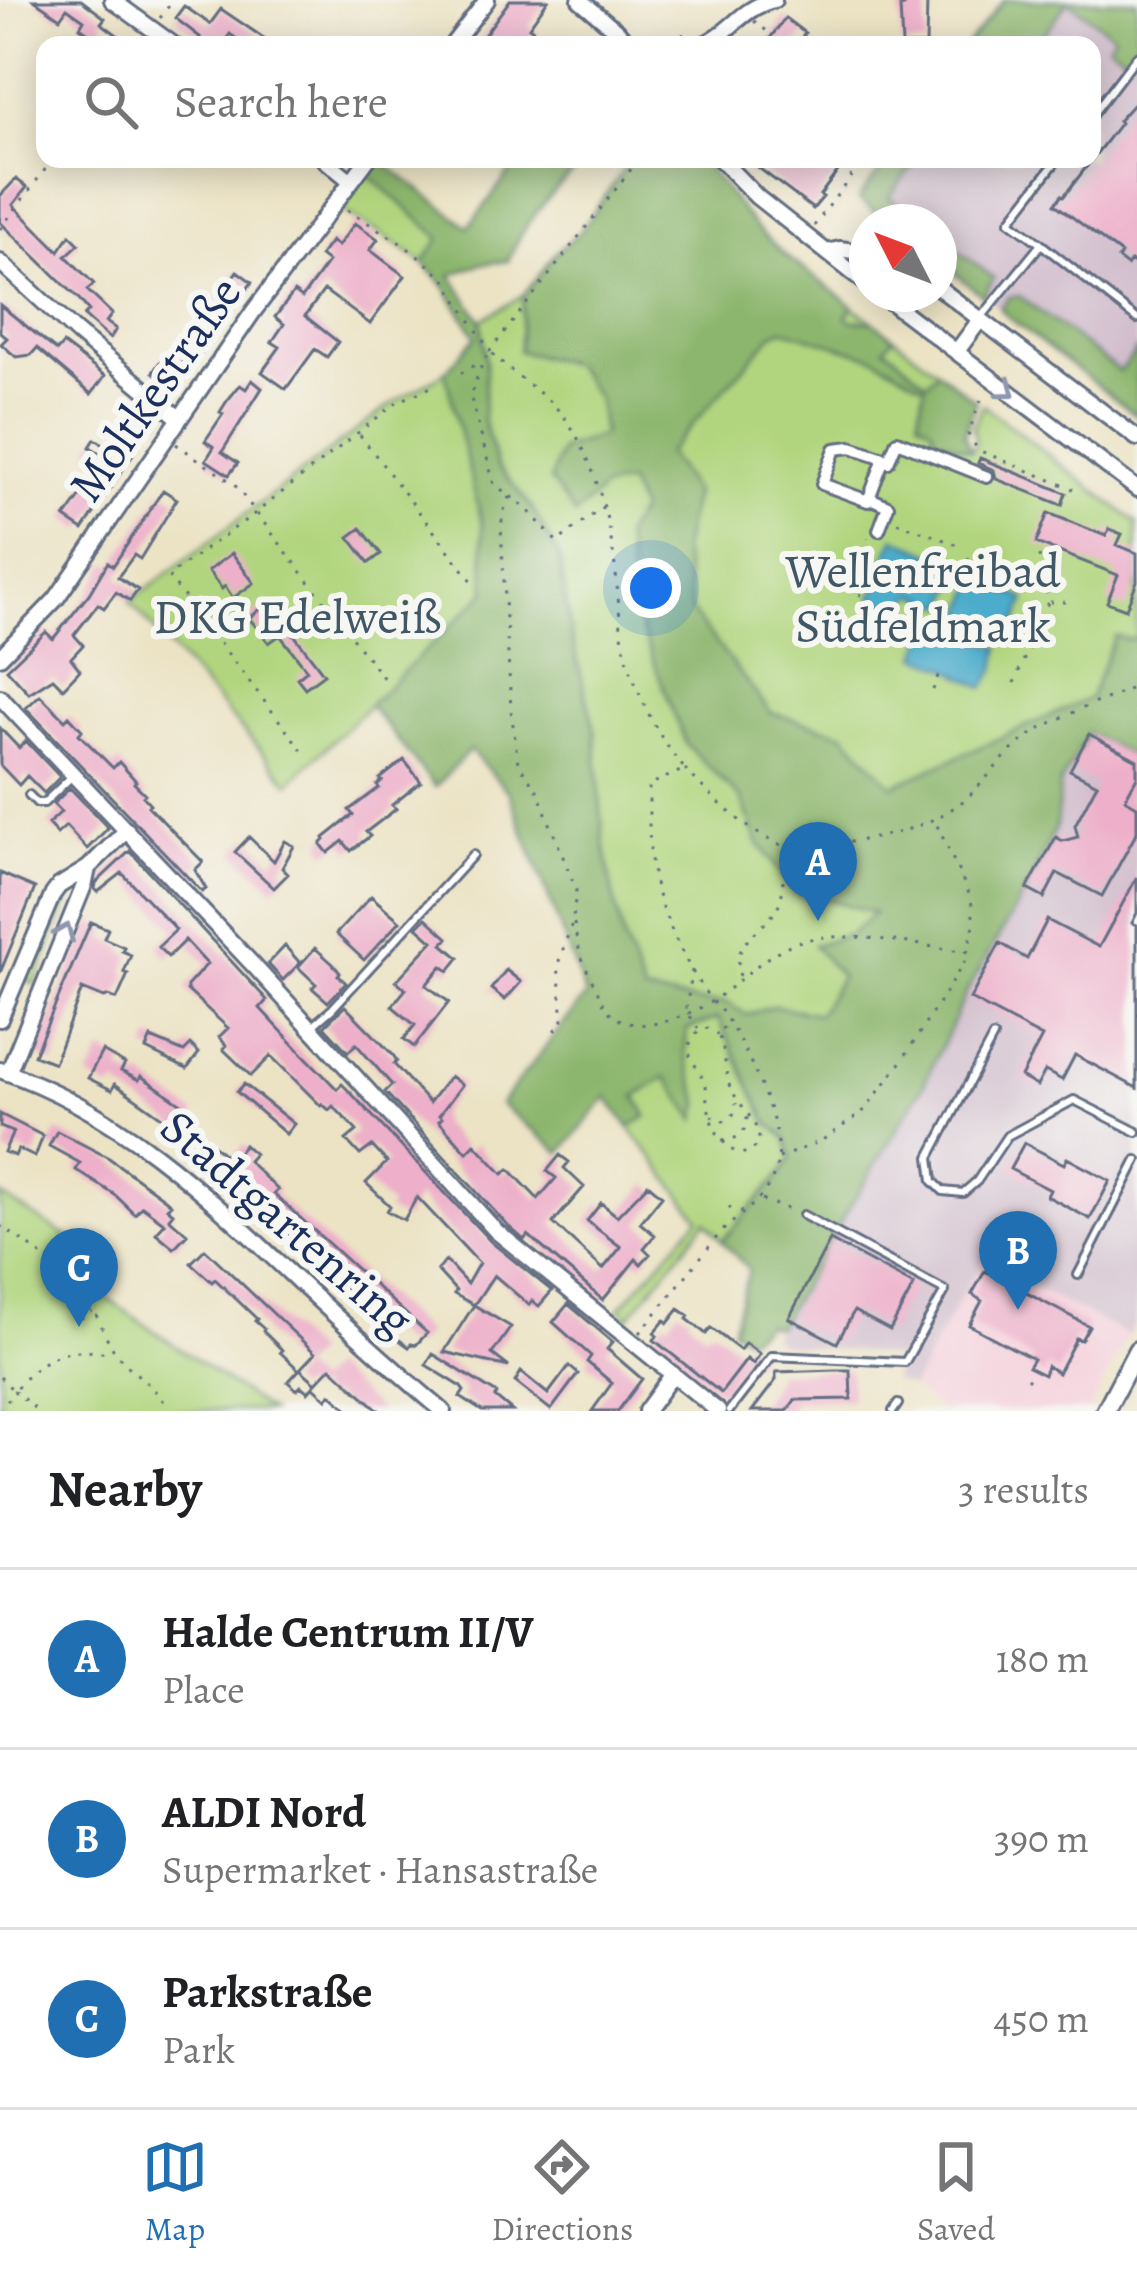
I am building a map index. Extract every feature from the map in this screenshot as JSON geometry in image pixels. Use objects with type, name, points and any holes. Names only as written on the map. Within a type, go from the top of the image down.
[{"type":"street","points":[[112,0],[162,36]]},
{"type":"street","points":[[459,36],[487,0]]},
{"type":"street","points":[[580,0],[621,36]]},
{"type":"street","points":[[717,36],[756,4],[774,0]]},
{"type":"street","points":[[335,168],[351,181]]},
{"type":"street","name":"Moltkestraße","points":[[0,657],[56,599],[253,312],[361,168]]},
{"type":"street","points":[[729,168],[757,197],[849,270]]},
{"type":"street","points":[[827,252],[849,250]]},
{"type":"street","points":[[0,262],[179,418]]},
{"type":"street","points":[[957,302],[1137,438]]},
{"type":"street","points":[[904,312],[1137,489]]},
{"type":"street","points":[[957,351],[980,320]]},
{"type":"street","points":[[884,461],[851,447],[836,449],[822,484],[868,501],[897,441],[987,477]]},
{"type":"street","points":[[870,498],[888,506],[873,532]]},
{"type":"street","points":[[0,697],[496,1231],[718,1411]]},
{"type":"street","points":[[0,1018],[7,981],[53,894],[127,830]]},
{"type":"street","name":"Stadtgartenring","points":[[88,868],[4,1071],[106,1120],[165,1161],[443,1411]]},
{"type":"street","points":[[7,981],[39,995]]},
{"type":"street","points":[[1105,1411],[1137,1350]]},
{"type":"street","points":[[646,1411],[673,1375]]},
{"type":"lane","points":[[1101,103],[1137,56]]},
{"type":"lane","points":[[1051,168],[1010,221],[1137,319]]},
{"type":"lane","points":[[980,320],[1041,244]]},
{"type":"lane","points":[[29,795],[44,803],[74,775]]},
{"type":"lane","points":[[309,1028],[473,856]]},
{"type":"lane","points":[[993,1037],[930,1157],[933,1181],[944,1191],[963,1193],[977,1181],[1007,1136],[1075,1100],[1137,1132]]},
{"type":"lane","points":[[1078,1275],[1137,1160]]},
{"type":"lane","points":[[729,1411],[772,1356],[904,1362],[945,1291],[803,1215]]},
{"type":"path","points":[[743,13],[772,35]]},
{"type":"path","points":[[0,229],[46,168]]},
{"type":"path","points":[[461,373],[490,351],[632,168]]},
{"type":"path","points":[[806,237],[857,168]]},
{"type":"path","points":[[822,192],[833,201]]},
{"type":"path","points":[[335,202],[404,244],[435,270],[490,351],[570,424],[603,507],[625,649],[647,711],[685,769],[746,825],[790,848],[892,835],[934,820],[964,800],[1000,761],[1048,724],[1137,686]]},
{"type":"path","points":[[483,358],[470,394],[494,484],[557,542],[603,507]]},
{"type":"path","points":[[302,750],[168,576],[398,402],[436,385]]},
{"type":"path","points":[[981,400],[968,434],[978,450],[1073,489]]},
{"type":"path","points":[[358,433],[476,586]]},
{"type":"path","points":[[166,438],[234,484],[388,684]]},
{"type":"path","points":[[510,495],[501,526],[518,764],[536,790],[576,890],[573,920],[558,964],[563,1021],[551,1036]]},
{"type":"path","points":[[884,517],[963,548]]},
{"type":"path","points":[[862,595],[847,590],[873,532]]},
{"type":"path","points":[[1014,683],[1022,653],[1048,602],[1039,556]]},
{"type":"path","points":[[1048,602],[1072,602]]},
{"type":"path","points":[[933,690],[940,670]]},
{"type":"path","points":[[632,1342],[721,1232],[760,1200],[779,1158],[766,1097],[728,1021],[692,970],[653,877],[649,784],[685,769]]},
{"type":"path","points":[[779,1158],[821,1141],[862,1113],[900,1064],[965,961],[974,925],[971,898],[934,820]]},
{"type":"path","points":[[741,977],[740,950],[778,907],[783,860],[790,848]]},
{"type":"path","points":[[573,920],[578,952],[609,1013],[638,1025],[687,1014],[712,1001],[776,952],[818,938],[968,952]]},
{"type":"path","points":[[692,970],[687,1014],[699,1030]]},
{"type":"path","points":[[718,1035],[728,1021]]},
{"type":"path","points":[[710,1115],[730,1119],[735,1112],[733,1095],[723,1044],[708,1028],[699,1030],[689,1045],[690,1056],[706,1084],[710,1115],[720,1140],[740,1154],[749,1153],[757,1144],[758,1133],[754,1120],[733,1095]]},
{"type":"path","points":[[720,1140],[742,1134],[746,1111]]},
{"type":"path","points":[[760,1200],[803,1215]]},
{"type":"path","points":[[728,1207],[744,1212]]},
{"type":"path","points":[[0,1226],[69,1283],[93,1310],[114,1349],[162,1395],[170,1411]]},
{"type":"path","points":[[69,1283],[54,1294],[70,1314],[75,1311],[80,1319],[93,1310]]},
{"type":"path","points":[[0,1411],[28,1373],[48,1359],[114,1349]]},
{"type":"path","points":[[1027,1380],[1035,1371]]},
{"type":"path","points":[[0,1377],[38,1411]]},
{"type":"shaded area","points":[[1068,1],[1114,35],[1108,44],[1125,57],[1137,42],[1137,350],[1120,372],[1019,296],[1009,297],[1000,308],[983,296],[994,278],[957,250],[957,204],[896,204],[888,198],[911,168],[1101,168],[1101,36],[1043,36]]},
{"type":"shaded area","points":[[1088,732],[1137,759],[1137,783],[1129,798],[1137,804],[1137,1321],[1128,1335],[981,1261],[911,1387],[893,1380],[898,1358],[782,1344],[771,1337],[923,1086],[967,991],[1026,890],[1056,827],[1060,784]]},
{"type":"shaded area","points":[[981,1260],[1128,1335],[1089,1411],[940,1411],[911,1387]]},
{"type":"green space","points":[[1004,0],[1137,0],[1137,42],[1126,57],[1108,44],[1114,35],[1068,1],[1043,36],[974,36]]},
{"type":"green space","points":[[361,168],[441,238],[423,263],[333,206]]},
{"type":"green space","points":[[361,168],[391,168],[469,227],[513,168],[578,168],[542,206],[508,261],[480,264],[451,275],[481,320],[486,362],[483,420],[497,466],[530,505],[559,556],[570,631],[595,731],[611,886],[644,993],[727,1003],[747,1015],[774,1006],[818,1014],[841,977],[813,945],[851,934],[874,913],[797,895],[758,842],[741,799],[686,744],[636,617],[624,534],[640,511],[628,483],[604,488],[575,515],[550,480],[561,450],[603,435],[598,399],[573,364],[519,351],[523,296],[557,251],[578,234],[625,168],[707,168],[755,227],[849,303],[847,317],[872,321],[894,337],[885,347],[927,383],[938,371],[976,401],[964,434],[971,450],[935,438],[932,427],[918,419],[925,386],[876,358],[783,329],[773,334],[667,453],[694,492],[682,550],[692,613],[771,713],[844,733],[893,786],[1090,698],[1115,636],[1130,640],[1137,636],[1137,759],[1088,733],[1060,784],[1056,827],[1026,890],[967,991],[923,1086],[777,1327],[766,1324],[747,1338],[732,1329],[749,1270],[722,1241],[792,1158],[786,1138],[768,1123],[718,1018],[687,1029],[685,1053],[700,1103],[696,1119],[666,1077],[636,1096],[647,1116],[629,1127],[607,1097],[561,1153],[500,1104],[586,996],[509,793],[470,750],[435,787],[369,705],[486,592],[482,523],[445,372],[476,336],[443,284],[423,263],[440,238]]},
{"type":"green space","points":[[882,168],[911,168],[889,197],[898,204],[865,204],[858,199]]},
{"type":"green space","points":[[957,250],[994,278],[983,296],[957,275]]},
{"type":"green space","name":"Wellenfreibad Südfeldmark","points":[[821,282],[849,303],[849,312],[860,312],[938,371],[928,383],[935,438],[971,450],[976,444],[973,427],[983,405],[1137,523],[1137,636],[1131,640],[1115,636],[1090,698],[892,786],[844,733],[771,713],[692,613],[682,550],[694,492],[666,454],[773,334],[782,330]]},
{"type":"green space","points":[[523,296],[519,351],[573,364],[598,399],[604,488],[628,483],[640,511],[686,744],[741,799],[758,842],[796,895],[874,912],[851,934],[814,945],[841,977],[818,1014],[774,1006],[747,1015],[727,1003],[644,993],[611,886],[595,731],[570,631],[559,556],[530,505],[497,466],[483,420],[486,362],[481,320]]},
{"type":"green space","points":[[1019,296],[1120,372],[1137,350],[1137,416],[1008,317],[1000,308],[1009,297]]},
{"type":"green space","name":"DKG Edelweiß","points":[[445,372],[482,523],[486,593],[289,783],[130,602],[393,403]]},
{"type":"green space","points":[[59,898],[69,902],[35,984],[25,980]]},
{"type":"green space","points":[[718,1018],[768,1123],[786,1138],[792,1158],[722,1241],[706,1221],[628,1318],[620,1308],[699,1218],[629,1127],[647,1116],[636,1097],[666,1076],[696,1117],[700,1103],[685,1053],[687,1029]]},
{"type":"green space","points":[[0,1195],[117,1268],[101,1294],[269,1411],[0,1411]]},
{"type":"water","points":[[895,538],[963,566],[947,606],[916,594],[899,609],[872,598],[875,579]]},
{"type":"water","points":[[977,580],[1026,599],[1013,632],[964,613]]},
{"type":"water","points":[[930,625],[1000,647],[996,669],[984,688],[918,656]]},
{"type":"building","points":[[34,0],[81,0],[119,36],[92,36],[80,27],[84,20],[67,8],[60,18]]},
{"type":"building","points":[[510,0],[548,0],[529,27],[535,36],[484,36]]},
{"type":"building","points":[[903,0],[927,0],[926,36],[902,36],[900,7]]},
{"type":"building","points":[[184,6],[210,24],[221,9],[261,36],[199,36],[175,18]]},
{"type":"building","points":[[785,18],[805,33],[803,36],[772,36]]},
{"type":"building","points":[[1137,100],[1137,266],[1131,261],[1127,266],[1118,259],[1121,254],[1055,204],[1085,168],[1101,168],[1101,148]]},
{"type":"building","points":[[759,168],[840,168],[813,209]]},
{"type":"building","points":[[16,179],[27,187],[13,205],[59,251],[70,235],[79,244],[66,256],[94,284],[87,290],[112,314],[106,322],[116,329],[110,339],[84,316],[89,311],[79,299],[0,222],[0,196]]},
{"type":"building","points":[[355,223],[378,239],[370,250],[405,276],[370,324],[324,290],[305,316],[338,342],[327,357],[315,349],[286,389],[262,372],[280,347],[272,342],[284,324],[275,317],[294,292],[302,298],[328,262],[320,256],[331,241],[338,246]]},
{"type":"building","points":[[237,271],[252,282],[197,359],[189,353],[168,383],[153,372],[164,356],[171,360],[189,340]]},
{"type":"building","points":[[0,305],[57,351],[63,344],[105,376],[91,394],[37,348],[31,355],[16,357],[1,344],[7,338],[0,332]]},
{"type":"building","points":[[252,380],[262,388],[222,452],[238,463],[229,475],[206,460],[214,447],[205,441],[227,401],[240,385],[246,389]]},
{"type":"building","points":[[124,434],[139,445],[83,530],[65,518],[108,458],[90,447],[95,439],[114,450]]},
{"type":"building","points":[[980,458],[1066,493],[1062,505],[996,479],[994,470],[978,463]]},
{"type":"building","points":[[163,490],[177,499],[140,559],[134,555],[118,577],[138,590],[130,601],[116,592],[104,608],[98,604],[74,635],[83,645],[71,658],[80,670],[63,688],[53,678],[29,693],[7,669],[46,632],[53,639],[108,562],[113,566]]},
{"type":"building","points":[[1048,513],[1106,536],[1109,529],[1122,534],[1117,545],[1137,553],[1137,581],[1126,609],[1107,602],[1118,575],[1036,543]]},
{"type":"building","points":[[361,528],[381,554],[369,563],[349,537]]},
{"type":"building","points":[[232,553],[254,583],[233,598],[208,571]]},
{"type":"building","points":[[268,603],[281,621],[288,616],[297,628],[292,632],[324,674],[305,688],[297,678],[307,670],[280,635],[269,643],[249,618]]},
{"type":"building","points":[[40,695],[65,720],[69,716],[82,730],[79,734],[113,768],[119,762],[136,781],[148,806],[203,862],[195,870],[206,889],[202,892],[26,708]]},
{"type":"building","points":[[0,728],[19,748],[26,741],[60,777],[44,793],[27,776],[19,785],[0,765]]},
{"type":"building","points":[[1089,734],[1137,760],[1137,777],[1125,799],[1137,806],[1137,832],[1102,896],[1057,873],[1044,898],[1027,889],[1056,837],[1063,841],[1078,837],[1075,825],[1097,784],[1070,770]]},
{"type":"building","points":[[404,760],[421,782],[392,805],[396,809],[366,832],[370,836],[351,851],[343,841],[328,853],[321,844],[324,838],[353,815],[349,810],[379,788],[380,779]]},
{"type":"building","points":[[70,788],[108,828],[87,849],[66,826],[57,834],[48,824],[61,812],[53,804]]},
{"type":"building","points":[[249,837],[274,861],[285,841],[294,846],[282,868],[288,874],[274,888],[235,852]]},
{"type":"building","points":[[130,851],[267,1000],[260,1008],[298,1049],[337,1089],[342,1084],[491,1242],[552,1291],[539,1306],[532,1301],[529,1305],[494,1275],[474,1305],[454,1294],[437,1270],[446,1261],[467,1284],[479,1263],[417,1197],[404,1220],[387,1211],[390,1206],[366,1183],[387,1162],[372,1146],[360,1155],[346,1140],[357,1131],[333,1106],[329,1110],[321,1106],[271,1056],[251,1076],[223,1049],[226,1045],[219,1037],[228,1028],[187,990],[207,964],[185,940],[168,957],[158,947],[176,930],[122,873],[98,892],[95,889]]},
{"type":"building","points":[[0,873],[35,888],[0,973]]},
{"type":"building","points":[[1137,877],[1137,913],[1132,923],[1137,925],[1137,1088],[1075,1055],[1062,1080],[1045,1071],[1037,1086],[1021,1077],[1042,1037],[970,999],[1000,943],[1027,959],[1047,920],[1099,947]]},
{"type":"building","points":[[371,896],[400,921],[364,960],[336,934]]},
{"type":"building","points":[[426,918],[448,938],[443,944],[459,958],[449,971],[442,966],[426,985],[449,1002],[414,1047],[404,1039],[415,1025],[392,1006],[406,989],[396,981],[433,941],[417,927]]},
{"type":"building","points":[[91,922],[108,929],[104,938],[131,955],[124,972],[128,974],[117,999],[82,989],[54,1063],[34,1055]]},
{"type":"building","points":[[285,946],[300,963],[283,980],[268,964]]},
{"type":"building","points":[[315,948],[346,983],[328,1002],[298,967]]},
{"type":"building","points":[[506,970],[521,982],[505,1000],[491,989]]},
{"type":"building","points":[[345,1006],[393,1055],[394,1064],[429,1103],[450,1076],[462,1085],[439,1121],[467,1152],[475,1144],[503,1174],[509,1169],[538,1199],[556,1178],[547,1171],[560,1155],[569,1162],[564,1168],[584,1187],[553,1223],[603,1269],[621,1247],[587,1221],[601,1203],[617,1216],[648,1184],[662,1196],[640,1223],[655,1235],[644,1248],[650,1254],[641,1264],[636,1259],[603,1300],[528,1235],[524,1240],[385,1092],[392,1085],[356,1044],[348,1052],[324,1026]]},
{"type":"building","points":[[151,1038],[184,1052],[191,1045],[199,1053],[187,1069],[146,1049]]},
{"type":"building","points":[[102,1051],[125,1064],[121,1071],[139,1080],[141,1076],[196,1114],[183,1132],[115,1084],[112,1090],[88,1078]]},
{"type":"building","points":[[244,1084],[294,1124],[286,1134],[237,1092]]},
{"type":"building","points":[[0,1114],[43,1136],[35,1157],[18,1149],[15,1156],[4,1152],[13,1132],[0,1127]]},
{"type":"building","points":[[57,1131],[109,1158],[165,1199],[173,1213],[169,1218],[187,1234],[174,1248],[156,1233],[165,1223],[142,1206],[135,1214],[76,1170],[80,1163],[49,1146]]},
{"type":"building","points":[[204,1138],[231,1160],[244,1145],[254,1154],[248,1161],[278,1190],[274,1194],[427,1333],[416,1345],[409,1347],[398,1339],[260,1209],[257,1212],[191,1153]]},
{"type":"building","points":[[1024,1143],[1064,1164],[1067,1158],[1110,1181],[1090,1219],[1010,1169]]},
{"type":"building","points":[[830,1240],[914,1285],[890,1330],[854,1311],[837,1343],[789,1318]]},
{"type":"building","points":[[205,1249],[315,1353],[300,1369],[316,1383],[308,1392],[288,1382],[299,1370],[257,1319],[191,1263]]},
{"type":"building","points":[[985,1271],[1089,1326],[1081,1340],[1076,1338],[1058,1373],[1047,1366],[1044,1375],[1028,1367],[1033,1359],[969,1325],[982,1301],[972,1294]]},
{"type":"building","points":[[568,1304],[613,1342],[607,1349],[642,1379],[618,1411],[592,1411],[612,1383],[587,1362],[591,1356],[553,1322]]},
{"type":"building","points":[[474,1305],[511,1327],[492,1354],[509,1367],[444,1352]]},
{"type":"building","points":[[679,1309],[706,1334],[711,1328],[740,1350],[745,1343],[760,1354],[753,1364],[747,1359],[721,1393],[654,1340],[654,1333]]},
{"type":"building","points":[[433,1354],[497,1394],[512,1411],[482,1411],[460,1397],[464,1391],[460,1386],[426,1365]]},
{"type":"building","points":[[569,1366],[578,1374],[551,1410],[515,1382],[521,1372],[548,1394]]},
{"type":"building","points":[[331,1367],[380,1411],[350,1411],[331,1394],[327,1399],[313,1386]]},
{"type":"building","points":[[850,1370],[851,1399],[795,1400],[787,1411],[752,1411],[776,1380],[776,1372]]},
{"type":"place","name":"Halde Centrum II/V","points":[[818,921]]},
{"type":"place","name":"ALDI Nord","points":[[1018,1310]]},
{"type":"place","name":"Parkstraße","points":[[79,1327]]}]
